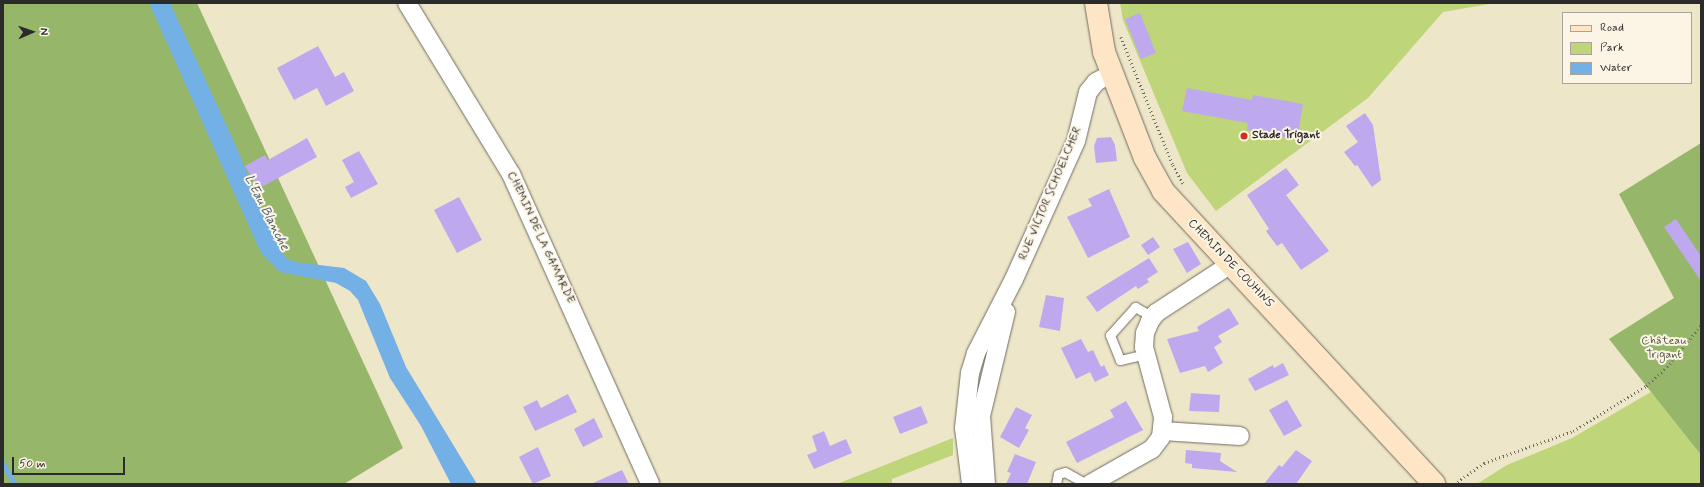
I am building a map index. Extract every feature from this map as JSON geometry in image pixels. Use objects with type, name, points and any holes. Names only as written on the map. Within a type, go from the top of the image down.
[{"type":"street","name":"CHEMIN DE LA GAMARDE","points":[[407,3],[511,174],[650,484]]},
{"type":"street","name":"CHEMIN DE COUHINS","points":[[1096,3],[1099,36],[1145,158],[1160,186],[1175,206],[1231,264],[1434,484]]},
{"type":"street","name":"RUE VICTOR SCHOELCHER","points":[[971,484],[964,428],[970,374],[976,353],[1014,280],[1076,140],[1088,92],[1096,82],[1112,73]]},
{"type":"street","points":[[1090,484],[1152,449],[1163,431],[1163,417],[1146,354],[1145,333],[1153,317],[1231,264]]},
{"type":"street","name":"RUE VICTOR SCHOELCHER","points":[[986,484],[981,416],[1014,280]]},
{"type":"street","points":[[1163,431],[1240,436]]},
{"type":"lane","points":[[1146,354],[1120,360],[1110,335],[1135,308],[1153,317]]},
{"type":"lane","points":[[1056,484],[1058,474],[1065,472],[1087,484]]},
{"type":"path","points":[[1119,32],[1173,165],[1187,190]]},
{"type":"path","points":[[1454,484],[1484,463],[1573,431],[1646,386],[1667,367],[1701,325]]},
{"type":"green space","points":[[3,3],[197,3],[403,448],[344,484],[3,484]]},
{"type":"green space","name":"Stade Trigant","points":[[1120,3],[1495,3],[1443,12],[1368,98],[1216,211],[1187,173],[1123,20]]},
{"type":"green space","name":"Château Trigant","points":[[1701,143],[1701,455],[1609,339],[1674,298],[1619,194]]},
{"type":"green space","points":[[1651,392],[1701,455],[1701,484],[1477,484],[1507,465],[1572,438]]},
{"type":"green space","points":[[953,438],[953,455],[892,479],[892,484],[837,484]]},
{"type":"water","points":[[149,3],[170,3],[235,144],[279,248],[287,259],[295,262],[344,268],[366,281],[380,304],[406,367],[477,484],[451,484],[421,426],[390,378],[358,300],[350,291],[336,283],[280,272],[261,253]]},
{"type":"building","points":[[1140,13],[1156,53],[1141,59],[1125,19]]},
{"type":"building","points":[[318,46],[335,77],[344,72],[354,91],[326,106],[317,88],[294,100],[277,68]]},
{"type":"building","points":[[1187,88],[1252,100],[1253,95],[1303,104],[1297,139],[1247,130],[1248,123],[1182,111]]},
{"type":"building","points":[[1365,113],[1373,125],[1381,180],[1372,187],[1357,165],[1355,166],[1344,152],[1358,142],[1346,126]]},
{"type":"building","points":[[1111,137],[1115,145],[1117,161],[1096,163],[1094,146],[1097,138]]},
{"type":"building","points":[[307,138],[317,157],[258,189],[245,166],[265,155],[268,160]]},
{"type":"building","points":[[359,151],[378,184],[351,198],[345,187],[354,182],[342,160]]},
{"type":"building","points":[[1286,168],[1299,185],[1286,195],[1329,251],[1301,270],[1282,243],[1277,246],[1266,231],[1269,229],[1247,195]]},
{"type":"building","points":[[1109,189],[1130,237],[1088,258],[1067,217],[1092,206],[1088,199]]},
{"type":"building","points":[[459,197],[482,240],[457,253],[434,210]]},
{"type":"building","points":[[1676,219],[1701,256],[1701,281],[1664,227]]},
{"type":"building","points":[[1153,237],[1160,247],[1148,255],[1141,245]]},
{"type":"building","points":[[1188,242],[1201,264],[1187,273],[1173,249]]},
{"type":"building","points":[[1149,258],[1158,272],[1147,279],[1149,282],[1138,289],[1136,286],[1097,312],[1086,297]]},
{"type":"building","points":[[1046,295],[1064,298],[1060,331],[1039,327]]},
{"type":"building","points":[[1229,308],[1239,324],[1218,336],[1222,342],[1214,347],[1223,363],[1208,372],[1205,366],[1180,373],[1167,339],[1199,331],[1197,327]]},
{"type":"building","points":[[1081,339],[1088,352],[1093,350],[1101,367],[1104,365],[1109,375],[1095,382],[1090,372],[1076,379],[1061,348]]},
{"type":"building","points":[[1283,363],[1289,375],[1255,391],[1248,379],[1273,365],[1274,368]]},
{"type":"building","points":[[1191,393],[1220,395],[1219,412],[1189,411]]},
{"type":"building","points":[[568,394],[577,412],[535,431],[523,407],[537,400],[541,408]]},
{"type":"building","points":[[1287,400],[1302,426],[1284,436],[1269,410]]},
{"type":"building","points":[[1126,401],[1143,430],[1077,463],[1066,442],[1114,417],[1110,410]]},
{"type":"building","points":[[921,406],[928,423],[900,434],[893,417]]},
{"type":"building","points":[[1016,407],[1032,415],[1025,428],[1029,430],[1019,448],[1000,437]]},
{"type":"building","points":[[594,418],[603,437],[583,447],[574,429]]},
{"type":"building","points":[[824,431],[830,446],[846,439],[852,453],[814,469],[807,455],[817,451],[812,436]]},
{"type":"building","points":[[538,447],[551,476],[533,484],[519,457]]},
{"type":"building","points":[[1186,450],[1221,453],[1220,461],[1237,472],[1192,468],[1192,464],[1185,463]]},
{"type":"building","points":[[1296,450],[1312,461],[1296,484],[1264,484],[1279,465],[1282,467]]},
{"type":"building","points":[[1015,454],[1036,462],[1027,484],[1006,484],[1011,473],[1007,472]]},
{"type":"building","points":[[622,470],[629,484],[591,484]]},
{"type":"waterway","name":"L'Eau Blanche","points":[[3,463],[15,484]]},
{"type":"place","name":"Stade Trigant","points":[[1244,136]]}]
